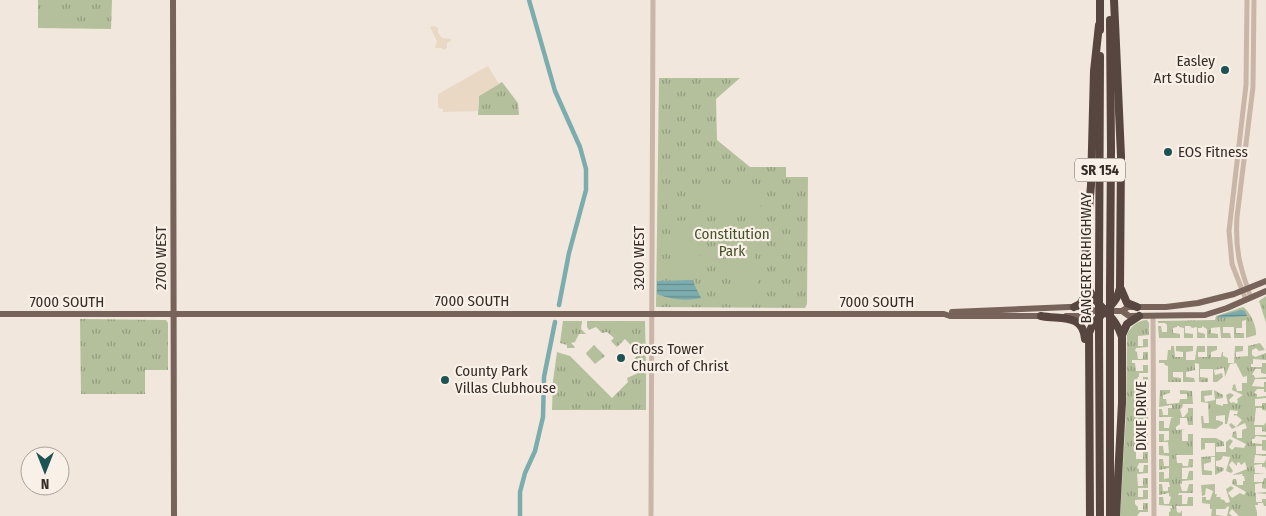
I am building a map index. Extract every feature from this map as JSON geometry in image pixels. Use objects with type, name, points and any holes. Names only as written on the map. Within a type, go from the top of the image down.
[{"type":"highway","name":"BANGERTER HIGHWAY","points":[[1100,0],[1100,516]]},
{"type":"highway","name":"BANGERTER HIGHWAY","points":[[1110,0],[1110,516]]},
{"type":"highway","points":[[1090,516],[1088,356],[1090,329],[1093,323],[1113,305],[1120,285],[1121,156],[1114,0]]},
{"type":"highway","points":[[1074,307],[1082,303],[1084,298],[1091,185],[1094,71],[1100,25]]},
{"type":"highway","points":[[1085,276],[1090,293],[1118,328],[1122,341]]},
{"type":"highway","points":[[1120,285],[1125,301],[1137,307]]},
{"type":"highway","points":[[1041,316],[1071,320],[1080,324],[1084,332],[1088,356]]},
{"type":"highway","points":[[1116,516],[1122,402],[1122,341],[1126,327],[1139,316]]},
{"type":"main road","name":"2700 WEST","points":[[173,0],[174,516]]},
{"type":"main road","name":"7000 SOUTH","points":[[0,314],[944,314],[950,312],[1074,307],[1083,307],[1094,311],[1122,311],[1128,307],[1174,306],[1198,303],[1245,290],[1266,281]]},
{"type":"main road","name":"7000 SOUTH","points":[[1122,311],[1129,316],[1205,315],[1221,311],[1266,291]]},
{"type":"main road","name":"7000 SOUTH","points":[[944,314],[950,316],[1083,316],[1094,311]]},
{"type":"street","name":"3200 WEST","points":[[652,516],[653,0]]},
{"type":"street","points":[[1247,0],[1246,85],[1229,231],[1231,259],[1249,299]]},
{"type":"street","points":[[1245,290],[1238,257],[1236,231],[1253,87],[1254,0]]},
{"type":"street","name":"DIXIE DRIVE","points":[[1154,316],[1154,516]]},
{"type":"green space","points":[[38,0],[112,0],[111,29],[38,28]]},
{"type":"green space","points":[[40,11],[56,11],[56,27],[42,27],[39,24]]},
{"type":"green space","name":"Constitution Park","points":[[659,78],[740,78],[716,99],[717,140],[750,167],[786,167],[786,177],[808,177],[807,304],[805,308],[656,307]]},
{"type":"green space","points":[[502,82],[518,103],[519,115],[478,115],[479,96]]},
{"type":"green space","points":[[760,184],[760,214],[705,214],[705,185]]},
{"type":"green space","points":[[670,196],[688,197],[688,208],[685,215],[667,218],[667,200]]},
{"type":"green space","points":[[700,220],[700,275],[671,275],[670,221]]},
{"type":"green space","points":[[726,222],[755,222],[755,276],[726,276]]},
{"type":"green space","points":[[757,277],[757,296],[754,299],[735,298],[734,283],[738,278]]},
{"type":"green space","points":[[1266,296],[1266,323],[1259,301]]},
{"type":"green space","points":[[1243,307],[1253,320],[1256,335],[1246,338],[1246,320],[1242,321],[1242,328],[1236,328],[1236,333],[1244,333],[1244,338],[1234,338],[1234,327],[1223,327],[1223,333],[1230,333],[1231,338],[1221,338],[1220,327],[1211,328],[1211,333],[1218,334],[1218,338],[1207,338],[1207,329],[1202,326],[1202,328],[1198,328],[1198,332],[1205,334],[1205,338],[1197,338],[1197,327],[1185,326],[1185,333],[1193,334],[1193,338],[1184,338],[1184,328],[1177,326],[1173,328],[1173,333],[1180,334],[1180,338],[1159,338],[1158,326],[1161,326],[1162,332],[1167,332],[1167,325],[1165,323],[1158,323],[1158,321],[1215,320],[1216,316]]},
{"type":"green space","points":[[80,319],[166,320],[168,323],[168,370],[145,370],[145,394],[81,394]]},
{"type":"green space","points":[[1147,320],[1149,323],[1149,335],[1138,336],[1138,346],[1143,346],[1143,339],[1148,339],[1148,347],[1136,348],[1135,351],[1137,352],[1138,359],[1143,359],[1143,352],[1148,352],[1148,360],[1132,360],[1132,363],[1135,363],[1136,371],[1143,371],[1143,365],[1148,365],[1148,373],[1139,373],[1136,382],[1143,384],[1143,377],[1148,377],[1148,385],[1139,385],[1134,391],[1137,392],[1138,396],[1143,396],[1143,390],[1148,390],[1148,398],[1136,400],[1137,409],[1144,410],[1144,403],[1148,403],[1148,423],[1137,423],[1135,434],[1143,435],[1143,427],[1148,427],[1148,436],[1139,436],[1139,447],[1143,447],[1143,440],[1148,440],[1148,448],[1136,448],[1136,459],[1143,459],[1143,452],[1148,452],[1148,463],[1139,463],[1137,468],[1139,472],[1143,472],[1144,465],[1148,465],[1148,473],[1137,474],[1138,486],[1143,486],[1143,478],[1148,478],[1148,488],[1138,488],[1138,497],[1143,497],[1143,490],[1148,490],[1148,499],[1135,500],[1135,504],[1138,510],[1143,510],[1143,503],[1148,503],[1148,512],[1140,512],[1137,516],[1120,516],[1126,416],[1127,335],[1135,324]]},
{"type":"green space","points":[[563,321],[582,321],[581,329],[586,334],[579,334],[575,342],[571,343],[574,348],[567,348],[567,345],[560,343]]},
{"type":"green space","points":[[587,321],[645,321],[646,368],[638,361],[630,363],[639,354],[625,339],[617,347],[611,341],[614,338],[607,332],[602,333],[596,327],[589,330]]},
{"type":"green space","points":[[1260,343],[1265,350],[1259,351],[1256,348],[1252,350],[1252,355],[1255,357],[1266,353],[1266,360],[1253,359],[1253,364],[1251,364],[1251,367],[1262,367],[1262,363],[1266,363],[1266,374],[1261,373],[1261,369],[1255,369],[1252,375],[1255,378],[1266,377],[1266,379],[1255,379],[1252,386],[1264,387],[1264,382],[1266,382],[1266,392],[1264,392],[1264,389],[1257,389],[1254,393],[1257,394],[1257,397],[1266,396],[1266,398],[1255,399],[1255,406],[1262,406],[1262,403],[1266,403],[1266,412],[1262,408],[1256,408],[1254,425],[1264,425],[1266,422],[1266,432],[1262,431],[1262,427],[1255,427],[1255,435],[1266,435],[1266,437],[1256,436],[1252,439],[1252,443],[1262,444],[1262,440],[1266,440],[1266,451],[1262,450],[1262,446],[1256,446],[1256,454],[1266,454],[1266,456],[1255,455],[1254,463],[1264,463],[1266,459],[1266,470],[1265,467],[1262,467],[1262,464],[1254,465],[1255,473],[1266,474],[1254,474],[1254,482],[1263,482],[1264,478],[1266,478],[1266,489],[1262,488],[1262,483],[1255,484],[1255,493],[1266,492],[1266,494],[1256,493],[1256,502],[1262,502],[1262,499],[1266,499],[1266,506],[1263,503],[1255,505],[1257,516],[1239,516],[1232,509],[1229,513],[1232,516],[1227,516],[1228,506],[1225,509],[1216,509],[1216,515],[1224,516],[1211,516],[1212,509],[1210,509],[1210,504],[1202,503],[1202,497],[1210,500],[1213,491],[1206,488],[1205,495],[1202,496],[1201,485],[1215,484],[1216,497],[1221,497],[1220,499],[1226,503],[1230,502],[1226,489],[1231,486],[1234,488],[1228,493],[1232,498],[1240,493],[1244,495],[1246,492],[1232,484],[1233,479],[1236,479],[1237,485],[1243,485],[1243,481],[1245,481],[1244,476],[1242,476],[1243,474],[1232,475],[1247,469],[1245,462],[1241,465],[1239,462],[1237,463],[1237,466],[1232,461],[1229,465],[1233,471],[1231,473],[1226,471],[1230,457],[1223,456],[1221,460],[1216,461],[1216,466],[1224,468],[1223,471],[1215,475],[1215,457],[1211,457],[1211,462],[1204,464],[1204,470],[1212,471],[1212,475],[1202,475],[1201,457],[1215,456],[1215,443],[1205,443],[1205,449],[1201,450],[1201,438],[1216,438],[1224,442],[1224,446],[1216,447],[1216,452],[1226,452],[1226,442],[1230,439],[1233,441],[1229,447],[1232,450],[1235,447],[1244,448],[1246,444],[1232,437],[1233,432],[1236,431],[1237,438],[1242,438],[1242,430],[1247,428],[1245,423],[1232,429],[1229,425],[1231,423],[1236,427],[1242,420],[1236,415],[1234,416],[1238,411],[1230,410],[1227,424],[1225,424],[1225,415],[1216,416],[1216,420],[1223,422],[1223,424],[1216,429],[1202,428],[1201,416],[1203,416],[1204,423],[1209,423],[1208,403],[1201,402],[1201,391],[1212,390],[1212,395],[1204,396],[1205,402],[1215,400],[1214,390],[1223,395],[1223,398],[1216,399],[1216,404],[1223,406],[1223,404],[1228,404],[1226,395],[1230,393],[1234,395],[1229,400],[1231,403],[1234,402],[1236,404],[1238,402],[1237,399],[1243,395],[1232,390],[1233,385],[1235,384],[1237,391],[1242,391],[1242,383],[1247,383],[1247,376],[1243,377],[1236,363],[1230,364],[1225,377],[1224,368],[1214,370],[1215,375],[1222,373],[1223,377],[1217,382],[1213,382],[1213,369],[1200,369],[1200,377],[1208,378],[1208,382],[1199,382],[1199,364],[1195,363],[1195,370],[1186,372],[1186,377],[1194,378],[1195,382],[1183,382],[1183,372],[1173,372],[1173,377],[1181,378],[1181,382],[1168,382],[1168,366],[1164,363],[1159,363],[1159,360],[1167,360],[1168,350],[1171,350],[1171,346],[1174,346],[1175,357],[1183,357],[1183,352],[1176,351],[1176,346],[1193,346],[1193,351],[1186,352],[1186,360],[1195,360],[1197,346],[1205,346],[1205,352],[1198,352],[1198,357],[1207,357],[1207,346],[1217,346],[1217,350],[1211,352],[1211,357],[1221,357],[1223,352],[1223,356],[1228,358],[1228,363],[1234,363],[1235,346],[1243,346],[1243,351],[1236,352],[1236,357],[1248,356],[1248,346]]},
{"type":"green space","points":[[594,345],[605,356],[595,364],[586,353]]},
{"type":"green space","points":[[557,352],[570,356],[612,398],[628,382],[627,378],[638,373],[646,373],[646,410],[552,410]]},
{"type":"green space","points":[[1160,390],[1170,390],[1170,393],[1163,395],[1163,399],[1166,399],[1167,404],[1179,403],[1180,399],[1187,399],[1187,394],[1180,394],[1180,390],[1192,391],[1193,404],[1183,404],[1180,409],[1182,417],[1184,417],[1188,412],[1188,408],[1193,408],[1193,425],[1188,425],[1187,418],[1180,418],[1180,424],[1176,427],[1176,430],[1186,429],[1182,430],[1182,441],[1188,441],[1188,434],[1193,434],[1193,455],[1176,455],[1177,463],[1182,463],[1183,466],[1188,466],[1189,459],[1193,459],[1193,467],[1182,468],[1182,479],[1187,479],[1189,471],[1193,471],[1193,480],[1182,481],[1182,484],[1180,484],[1182,491],[1187,491],[1189,484],[1193,484],[1193,493],[1179,493],[1178,495],[1182,495],[1182,504],[1187,504],[1188,497],[1193,497],[1193,506],[1176,506],[1177,512],[1180,513],[1182,510],[1182,516],[1169,516],[1172,506],[1159,505],[1159,497],[1163,497],[1164,504],[1169,504],[1171,497],[1169,493],[1159,495],[1159,484],[1162,484],[1163,491],[1168,491],[1168,487],[1170,487],[1169,482],[1159,482],[1159,472],[1164,472],[1164,479],[1169,478],[1169,468],[1159,470],[1159,459],[1163,459],[1164,466],[1169,466],[1169,456],[1159,455],[1159,446],[1163,446],[1164,453],[1169,453],[1168,442],[1159,442],[1159,434],[1164,434],[1164,441],[1169,440],[1169,431],[1159,431],[1159,421],[1164,421],[1164,428],[1169,428],[1171,418],[1174,417],[1159,417],[1159,409],[1162,409],[1163,415],[1168,415],[1168,408],[1172,408],[1172,405],[1159,407]]},
{"type":"shaded area","points":[[430,27],[438,28],[438,33],[442,38],[450,39],[451,41],[447,43],[447,48],[443,50],[442,48],[435,48],[437,41]]},
{"type":"shaded area","points":[[488,66],[499,84],[479,96],[478,111],[443,112],[443,109],[438,108],[438,94]]},
{"type":"water","points":[[692,280],[701,298],[668,298],[657,294],[657,281]]},
{"type":"water","points":[[1241,310],[1245,311],[1247,316],[1217,318],[1218,316]]},
{"type":"waterway","points":[[529,0],[555,91],[580,147],[586,169],[586,190],[569,253],[559,305]]},
{"type":"waterway","points":[[520,516],[520,492],[525,473],[535,451],[543,417],[544,377],[555,322]]},
{"type":"place","name":"Easley Art Studio","points":[[1225,70]]},
{"type":"place","name":"EOS Fitness","points":[[1168,152]]},
{"type":"place","name":"Cross Tower Church of Christ","points":[[621,358]]},
{"type":"place","name":"County Park Villas Clubhouse","points":[[445,380]]}]
